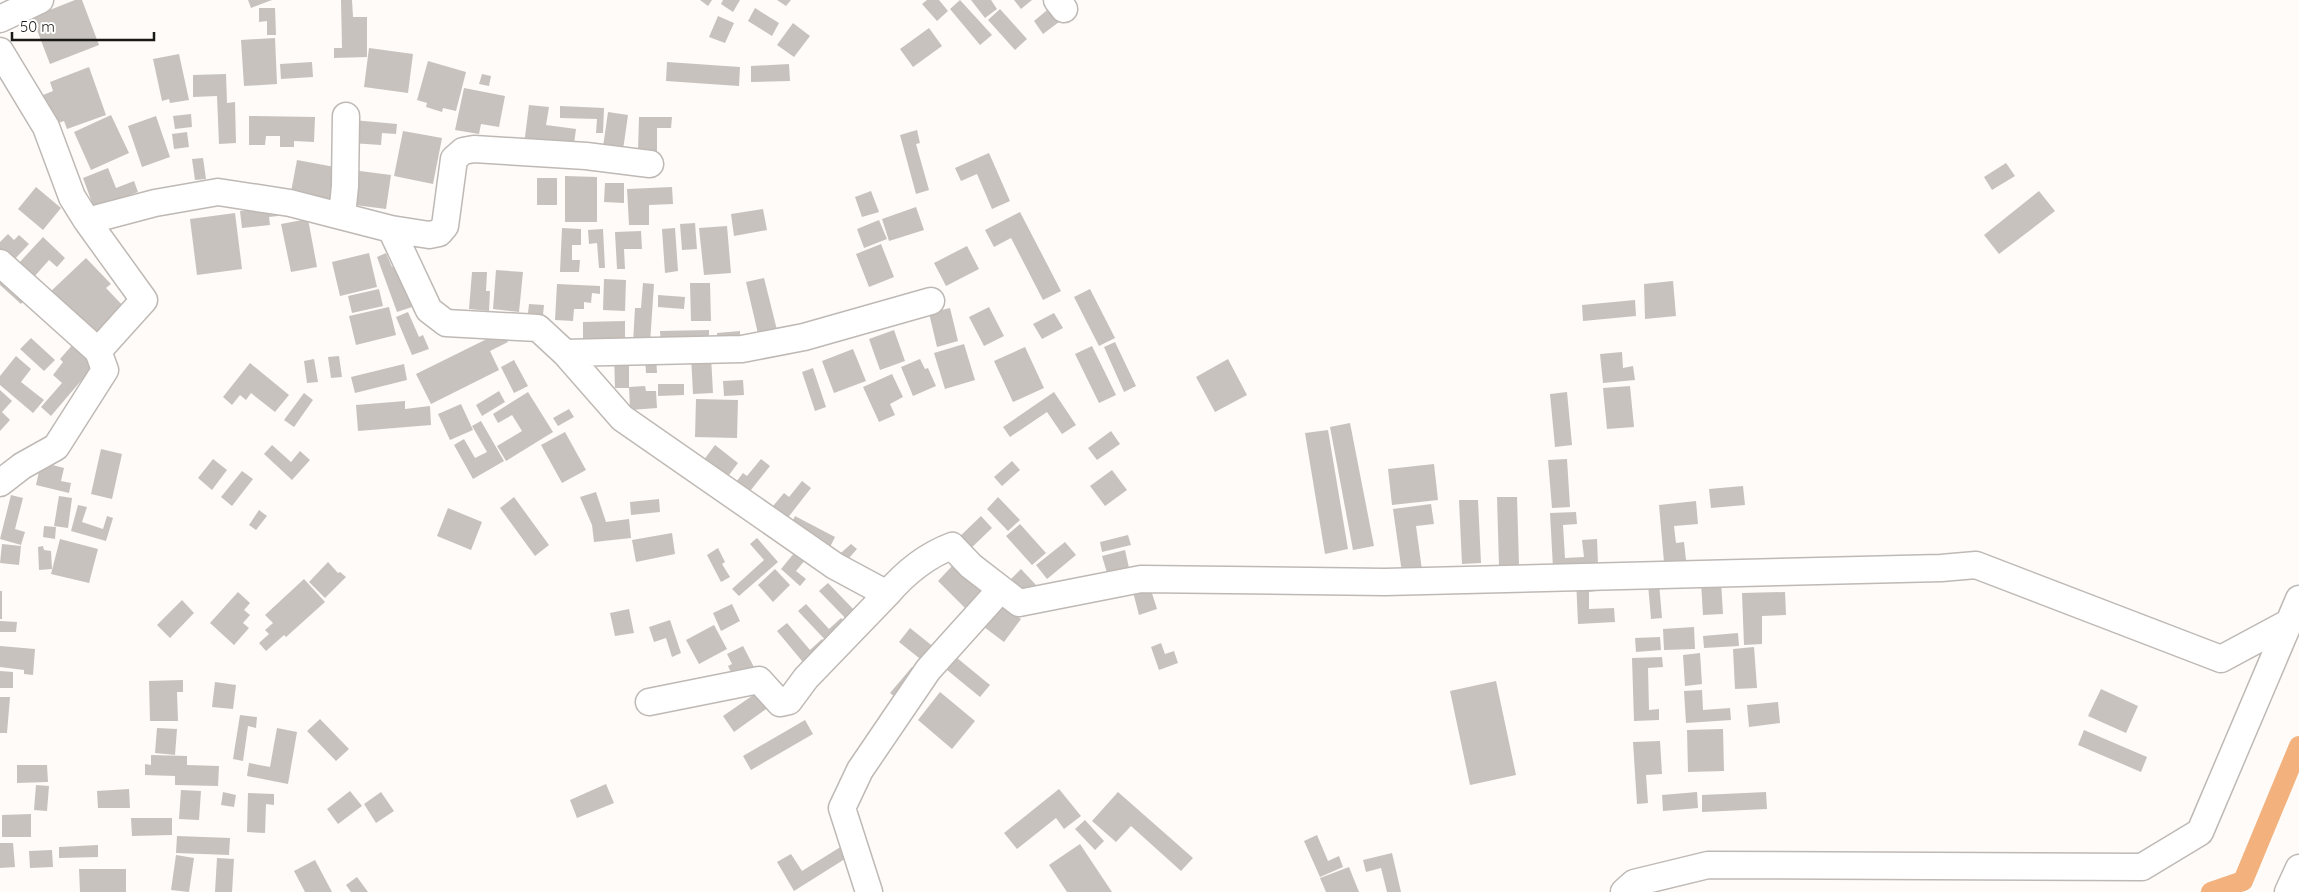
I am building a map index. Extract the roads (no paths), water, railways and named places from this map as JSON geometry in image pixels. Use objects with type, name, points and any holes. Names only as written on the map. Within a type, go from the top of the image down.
[{"type":"street","points":[[0,18],[40,0]]},
{"type":"street","points":[[0,51],[46,127],[72,197],[144,300],[98,351]]},
{"type":"street","points":[[342,216],[345,186],[346,116]]},
{"type":"street","points":[[87,221],[155,203],[218,192],[290,203],[391,229],[428,235],[439,233],[445,226],[454,159],[463,151],[474,148],[586,156],[650,164]]},
{"type":"street","points":[[391,229],[429,310],[446,323],[538,328],[565,353],[622,418],[835,566],[887,594]]},
{"type":"street","points":[[0,262],[98,351],[105,370],[56,447],[22,466],[0,483]]},
{"type":"street","points":[[565,353],[742,349],[804,337],[932,301]]},
{"type":"street","points":[[649,702],[759,680],[780,703],[789,701],[806,678],[887,594],[898,580],[933,553],[952,546],[970,566],[1019,604],[1142,578],[1385,582],[1941,568],[1976,565],[2221,660],[2295,610]]},
{"type":"street","points":[[870,892],[842,808],[860,770],[928,670],[1000,590]]},
{"type":"street","points":[[1624,892],[1634,883],[1708,864],[2142,867],[2200,832],[2295,610]]},
{"type":"street","points":[[2288,892],[2299,868]]},
{"type":"waterway","points":[[2211,892],[2243,881],[2299,746]]}]
